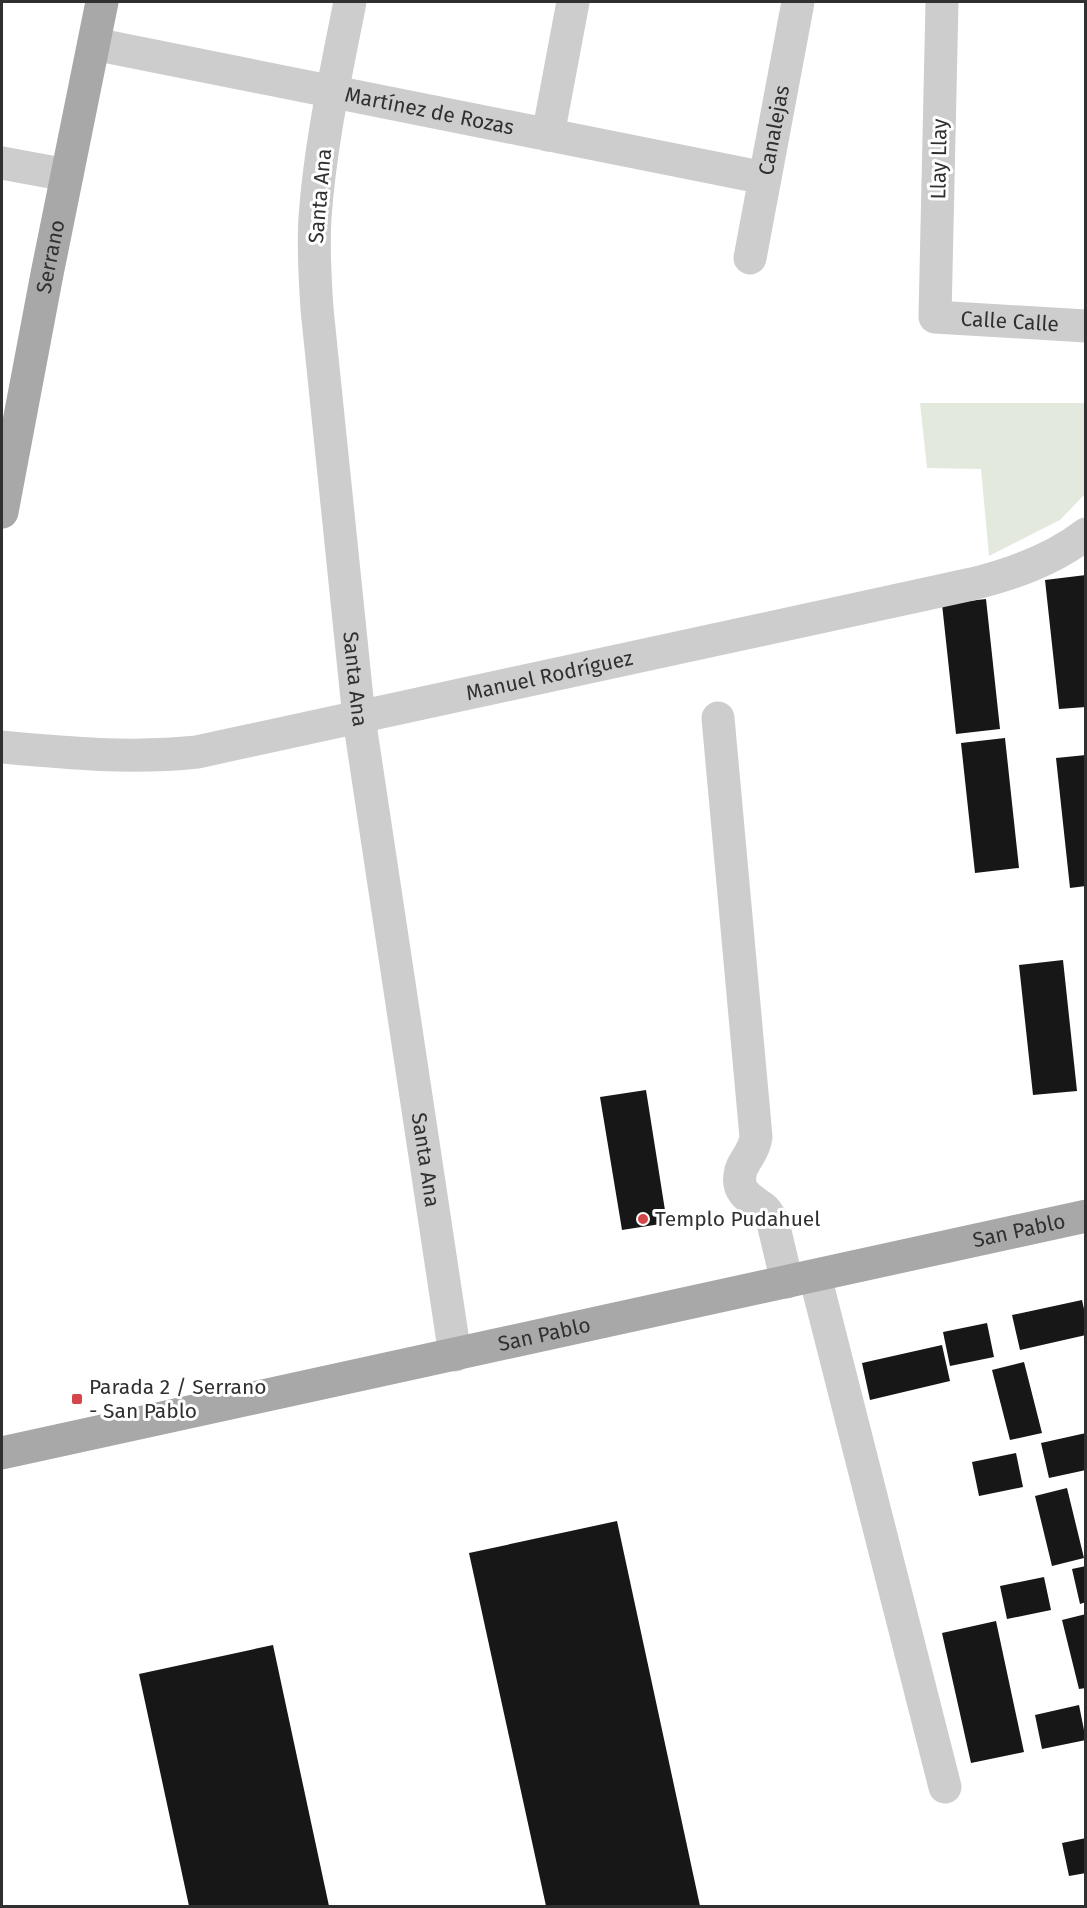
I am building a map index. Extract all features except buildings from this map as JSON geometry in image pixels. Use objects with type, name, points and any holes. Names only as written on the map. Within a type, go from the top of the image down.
[{"type":"main road","name":"Serrano","points":[[2,512],[5,477],[102,2]]},
{"type":"main road","name":"San Pablo","points":[[2,1453],[1086,1216]]},
{"type":"street","name":"Santa Ana","points":[[350,2],[318,180],[314,264],[318,321],[359,718],[455,1355]]},
{"type":"street","points":[[548,135],[573,2]]},
{"type":"street","name":"Canalejas","points":[[750,258],[798,2]]},
{"type":"street","name":"Llay Llay","points":[[935,317],[942,2]]},
{"type":"street","name":"Martínez de Rozas","points":[[94,44],[765,178]]},
{"type":"street","points":[[2,163],[67,176]]},
{"type":"street","name":"Calle Calle","points":[[935,317],[1086,326]]},
{"type":"street","name":"Manuel Rodríguez","points":[[2,747],[110,756],[166,756],[196,752],[992,579],[1030,566],[1066,548],[1086,534]]},
{"type":"street","points":[[718,718],[756,1137],[752,1153],[740,1174],[740,1184],[743,1193],[769,1214],[801,1279],[945,1787]]},
{"type":"shaded area","points":[[920,403],[1085,403],[1085,494],[1060,520],[989,556],[981,469],[927,468]]},
{"type":"place","name":"Templo Pudahuel","points":[[643,1219]]},
{"type":"place","name":"Parada 2 / Serrano - San Pablo","points":[[77,1399]]}]
